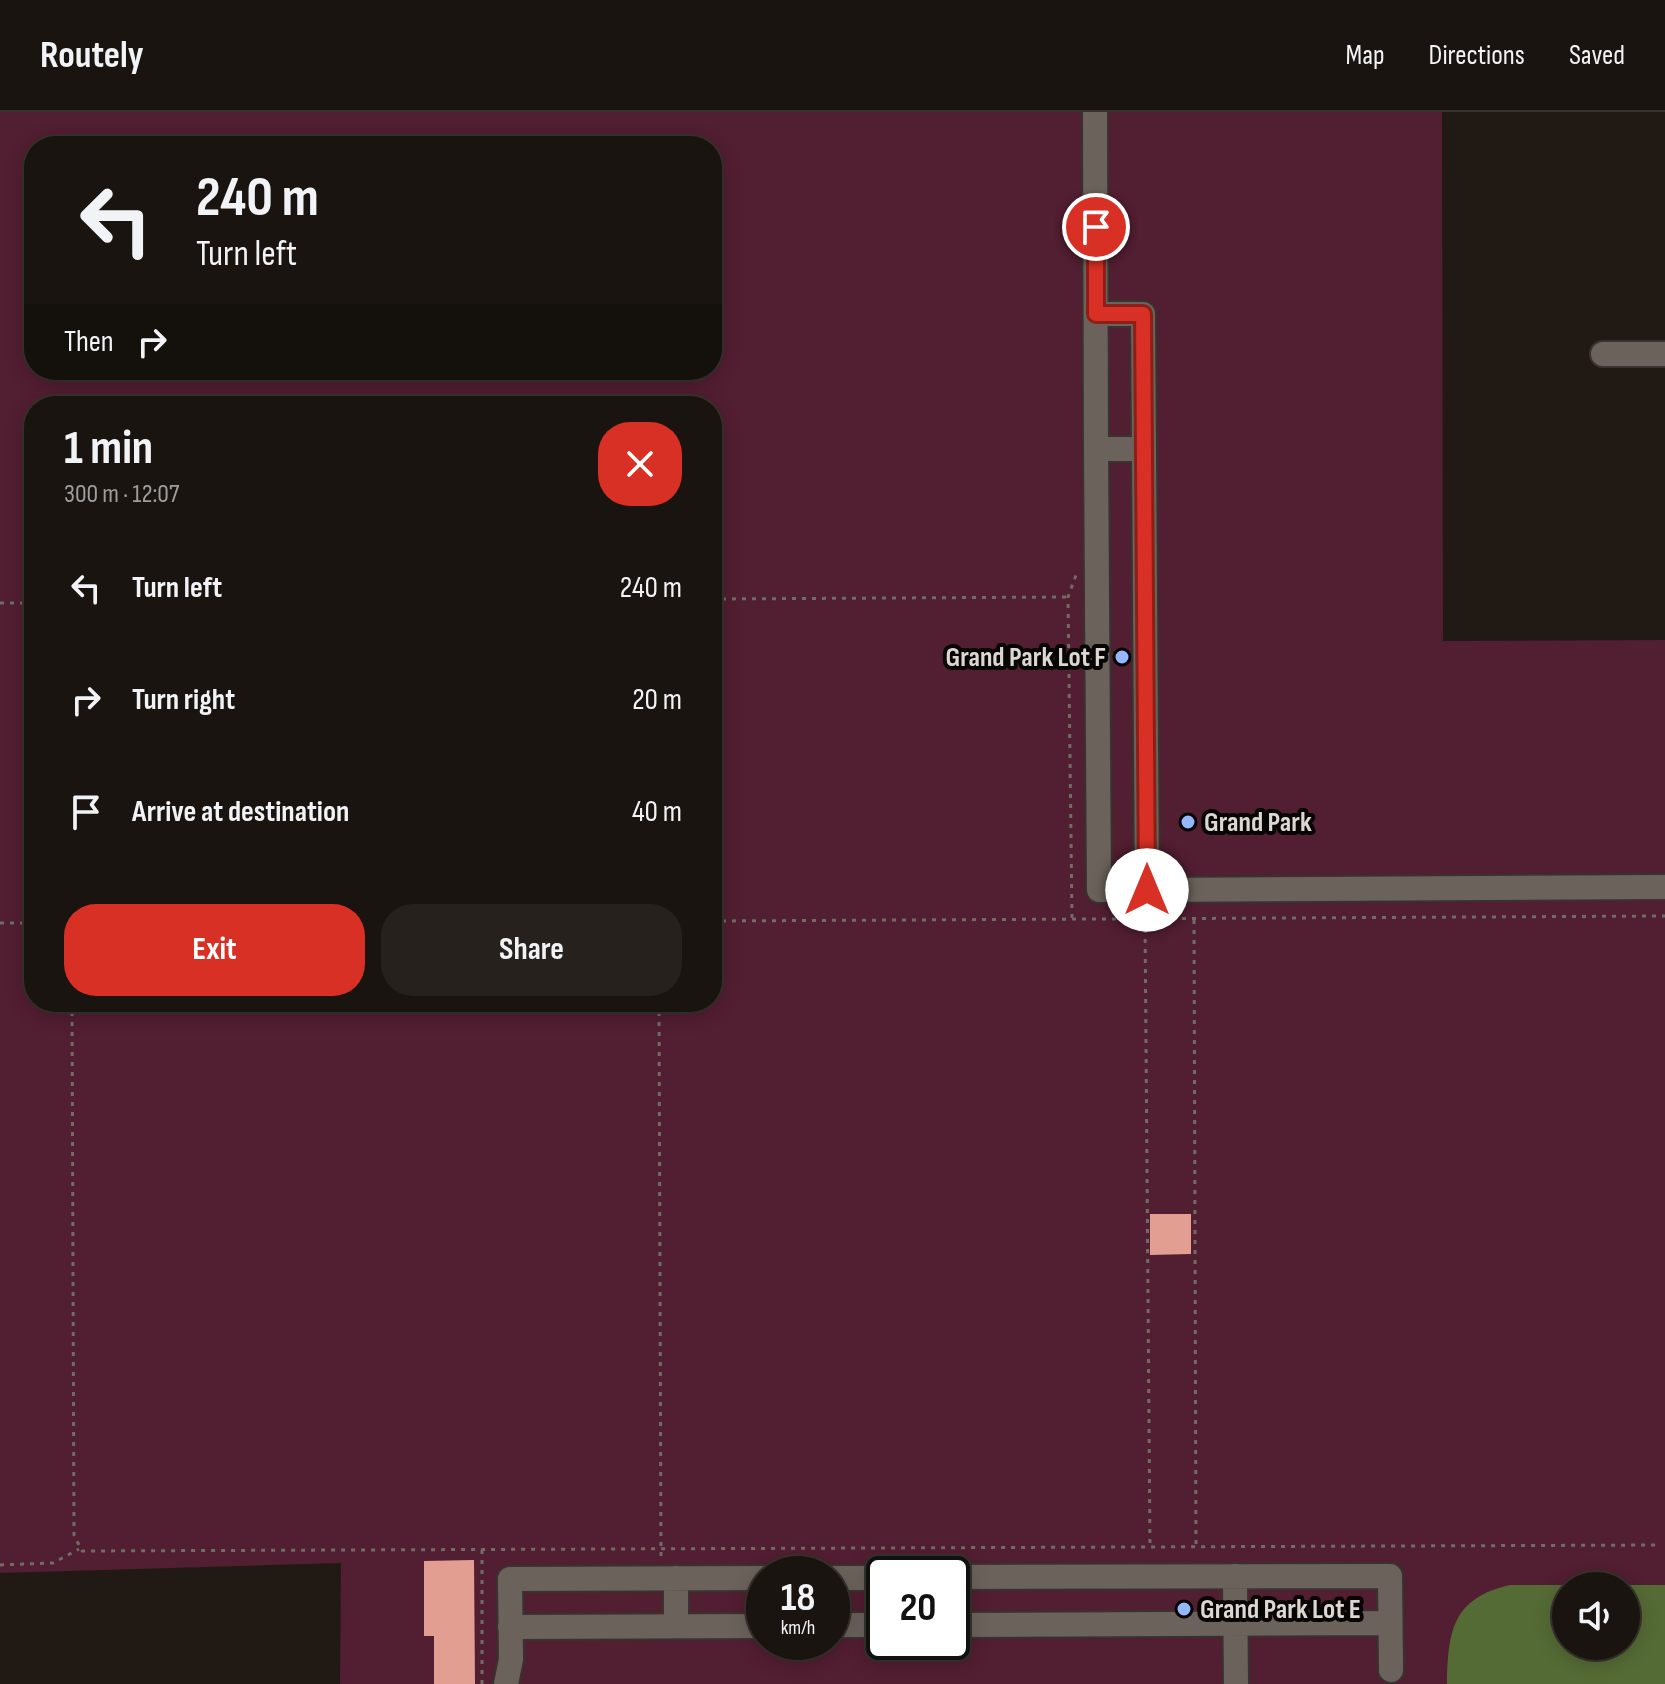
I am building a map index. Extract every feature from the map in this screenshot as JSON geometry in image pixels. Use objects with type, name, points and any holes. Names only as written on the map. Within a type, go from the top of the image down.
[{"type":"lane","points":[[1095,112],[1099,890],[1665,887]]},
{"type":"lane","points":[[1096,314],[1143,314],[1147,890]]},
{"type":"lane","points":[[1603,354],[1665,354]]},
{"type":"lane","points":[[1096,449],[1144,449]]},
{"type":"lane","points":[[1235,1576],[1236,1684]]},
{"type":"lane","points":[[970,1577],[1390,1576],[1391,1670]]},
{"type":"lane","points":[[668,1578],[676,1626]]},
{"type":"lane","points":[[506,1684],[511,1659],[510,1579],[746,1578]]},
{"type":"lane","points":[[970,1625],[1390,1623]]},
{"type":"lane","points":[[510,1627],[746,1626]]},
{"type":"path","points":[[1072,918],[1068,597],[1078,568]]},
{"type":"path","points":[[722,599],[1068,597]]},
{"type":"path","points":[[0,603],[24,603]]},
{"type":"path","points":[[722,921],[1665,916]]},
{"type":"path","points":[[1145,919],[1150,1548]]},
{"type":"path","points":[[1194,919],[1196,1548]]},
{"type":"path","points":[[0,923],[24,923]]},
{"type":"path","points":[[72,1012],[74,1535],[79,1549]]},
{"type":"path","points":[[659,1012],[661,1550],[668,1578]]},
{"type":"path","points":[[0,1565],[53,1563],[79,1549],[93,1553],[1660,1545]]},
{"type":"path","points":[[482,1550],[482,1684]]},
{"type":"shaded area","name":"Grand Park","points":[[0,112],[1442,112],[1443,641],[1665,640],[1665,1684],[340,1684],[341,1563],[0,1573]]},
{"type":"shaded area","points":[[1510,1585],[1552,1585],[1552,1660],[1640,1660],[1640,1585],[1665,1585],[1665,1684],[1447,1684],[1452,1633],[1465,1608],[1476,1599]]},
{"type":"building","points":[[1150,1214],[1191,1214],[1191,1254],[1150,1255]]},
{"type":"building","points":[[474,1560],[475,1684],[434,1684],[434,1636],[424,1636],[424,1561]]},
{"type":"place","name":"Grand Park Lot F","points":[[1122,657]]},
{"type":"place","name":"Grand Park","points":[[1188,822]]},
{"type":"place","name":"Grand Park Lot E","points":[[1184,1609]]},
{"type":"route","points":[[1096,227],[1096,314],[1143,314],[1147,890]]}]
